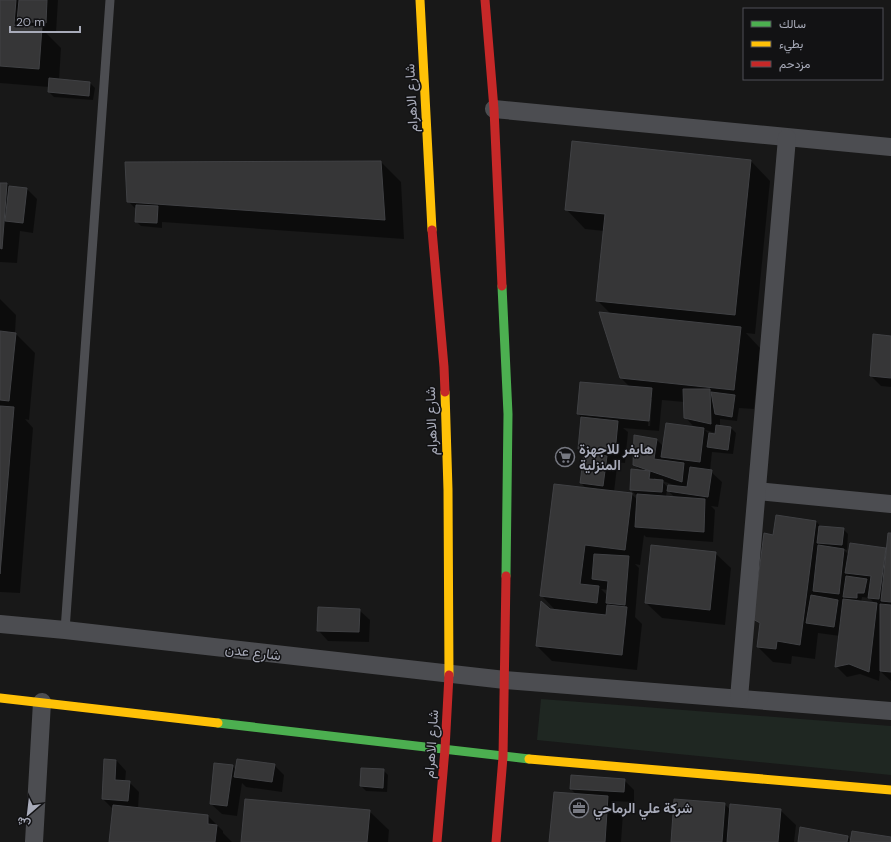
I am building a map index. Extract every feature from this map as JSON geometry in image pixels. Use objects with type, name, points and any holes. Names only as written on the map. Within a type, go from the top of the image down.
[{"type":"main road","name":"شارع الاهرام","points":[[420,0],[433,248],[444,366],[448,490],[449,675],[446,749],[437,842]]},
{"type":"main road","points":[[485,0],[494,109],[508,414],[506,680],[503,757],[496,842]]},
{"type":"main road","points":[[0,698],[446,749],[503,757],[891,790]]},
{"type":"street","points":[[494,109],[891,147]]},
{"type":"street","points":[[739,698],[787,138]]},
{"type":"street","points":[[756,491],[891,504]]},
{"type":"street","name":"شارع عدن","points":[[0,624],[65,630],[449,675],[891,711]]},
{"type":"street","points":[[34,842],[42,702]]},
{"type":"lane","points":[[65,630],[110,0]]},
{"type":"shaded area","points":[[541,699],[891,726],[891,775],[537,740]]},
{"type":"building","points":[[0,0],[16,0],[14,25],[42,27],[39,69],[0,66]]},
{"type":"building","points":[[19,0],[47,0],[46,23],[17,21]]},
{"type":"building","points":[[49,78],[90,82],[89,96],[48,92]]},
{"type":"building","points":[[572,141],[751,160],[735,315],[596,301],[605,214],[565,210]]},
{"type":"building","points":[[381,161],[385,220],[127,202],[125,162]]},
{"type":"building","points":[[0,183],[7,183],[2,249],[0,248]]},
{"type":"building","points":[[9,186],[27,188],[23,223],[5,221]]},
{"type":"building","points":[[136,205],[158,206],[157,223],[135,222]]},
{"type":"building","points":[[599,312],[741,327],[734,390],[620,378]]},
{"type":"building","points":[[0,331],[16,333],[9,401],[0,400]]},
{"type":"building","points":[[873,334],[891,336],[891,378],[870,376]]},
{"type":"building","points":[[580,382],[652,388],[649,421],[577,414]]},
{"type":"building","points":[[683,389],[710,389],[711,424],[684,418]]},
{"type":"building","points":[[711,392],[735,395],[732,417],[715,414]]},
{"type":"building","points":[[0,406],[14,407],[0,574]]},
{"type":"building","points":[[581,417],[618,421],[615,453],[578,449]]},
{"type":"building","points":[[666,423],[704,428],[700,462],[661,457]]},
{"type":"building","points":[[716,425],[731,427],[728,450],[707,447],[709,433],[715,434]]},
{"type":"building","points":[[634,435],[657,439],[654,459],[684,463],[682,482],[633,465]]},
{"type":"building","points":[[584,453],[607,456],[603,486],[580,483]]},
{"type":"building","points":[[690,467],[712,470],[708,497],[667,491],[668,485],[687,487]]},
{"type":"building","points":[[631,469],[650,471],[649,479],[663,480],[662,492],[630,490]]},
{"type":"building","points":[[554,484],[632,493],[625,550],[585,545],[580,584],[599,586],[597,603],[540,596]]},
{"type":"building","points":[[637,494],[705,499],[704,532],[635,527]]},
{"type":"building","points":[[776,515],[816,521],[800,645],[777,641],[776,649],[757,647],[760,623],[753,619],[764,533],[773,535]]},
{"type":"building","points":[[819,526],[844,528],[842,545],[817,543]]},
{"type":"building","points":[[888,533],[891,533],[891,602],[881,601]]},
{"type":"building","points":[[850,543],[886,548],[879,599],[868,598],[871,576],[845,573]]},
{"type":"building","points":[[651,545],[716,552],[710,610],[645,603]]},
{"type":"building","points":[[818,545],[844,549],[839,594],[813,591]]},
{"type":"building","points":[[594,554],[629,556],[625,605],[606,603],[608,581],[592,579]]},
{"type":"building","points":[[846,576],[867,579],[864,593],[857,593],[857,598],[843,597]]},
{"type":"building","points":[[811,595],[838,600],[834,627],[806,623]]},
{"type":"building","points":[[843,599],[877,603],[869,672],[849,664],[835,667]]},
{"type":"building","points":[[541,601],[550,609],[606,615],[607,605],[627,607],[622,655],[536,646]]},
{"type":"building","points":[[880,604],[891,605],[891,672],[880,671]]},
{"type":"building","points":[[318,607],[360,609],[359,632],[317,631]]},
{"type":"building","points":[[104,759],[116,760],[115,780],[130,781],[128,801],[102,799]]},
{"type":"building","points":[[237,759],[275,764],[272,782],[234,777]]},
{"type":"building","points":[[214,763],[233,765],[227,806],[210,804]]},
{"type":"building","points":[[361,768],[384,769],[383,788],[360,786]]},
{"type":"building","points":[[571,775],[625,779],[624,792],[570,789]]},
{"type":"building","points":[[554,792],[608,796],[605,842],[549,842]]},
{"type":"building","points":[[245,799],[370,810],[367,842],[241,842]]},
{"type":"building","points":[[674,799],[725,803],[722,842],[671,842]]},
{"type":"building","points":[[730,804],[781,809],[778,842],[727,842]]},
{"type":"building","points":[[113,805],[208,815],[208,824],[217,825],[215,842],[109,842]]},
{"type":"building","points":[[800,827],[848,836],[847,842],[798,842]]},
{"type":"building","points":[[852,831],[891,837],[891,842],[850,842]]},
{"type":"traffic: fast","points":[[502,286],[508,414],[506,576]]},
{"type":"traffic: fast","points":[[218,723],[529,759]]},
{"type":"traffic: slow","points":[[420,0],[432,230]]},
{"type":"traffic: slow","points":[[445,392],[448,490],[449,675]]},
{"type":"traffic: slow","points":[[0,698],[218,723]]},
{"type":"traffic: slow","points":[[529,759],[891,790]]},
{"type":"traffic: jam","points":[[485,0],[494,109],[502,286]]},
{"type":"traffic: jam","points":[[432,230],[445,392]]},
{"type":"traffic: jam","points":[[496,842],[503,757],[506,576]]},
{"type":"traffic: jam","points":[[437,842],[445,749],[449,675]]},
{"type":"place","name":"هايفر للاجهزة المنزلية","points":[[565,457]]},
{"type":"place","name":"شركة علي الرماحي","points":[[579,808]]}]
